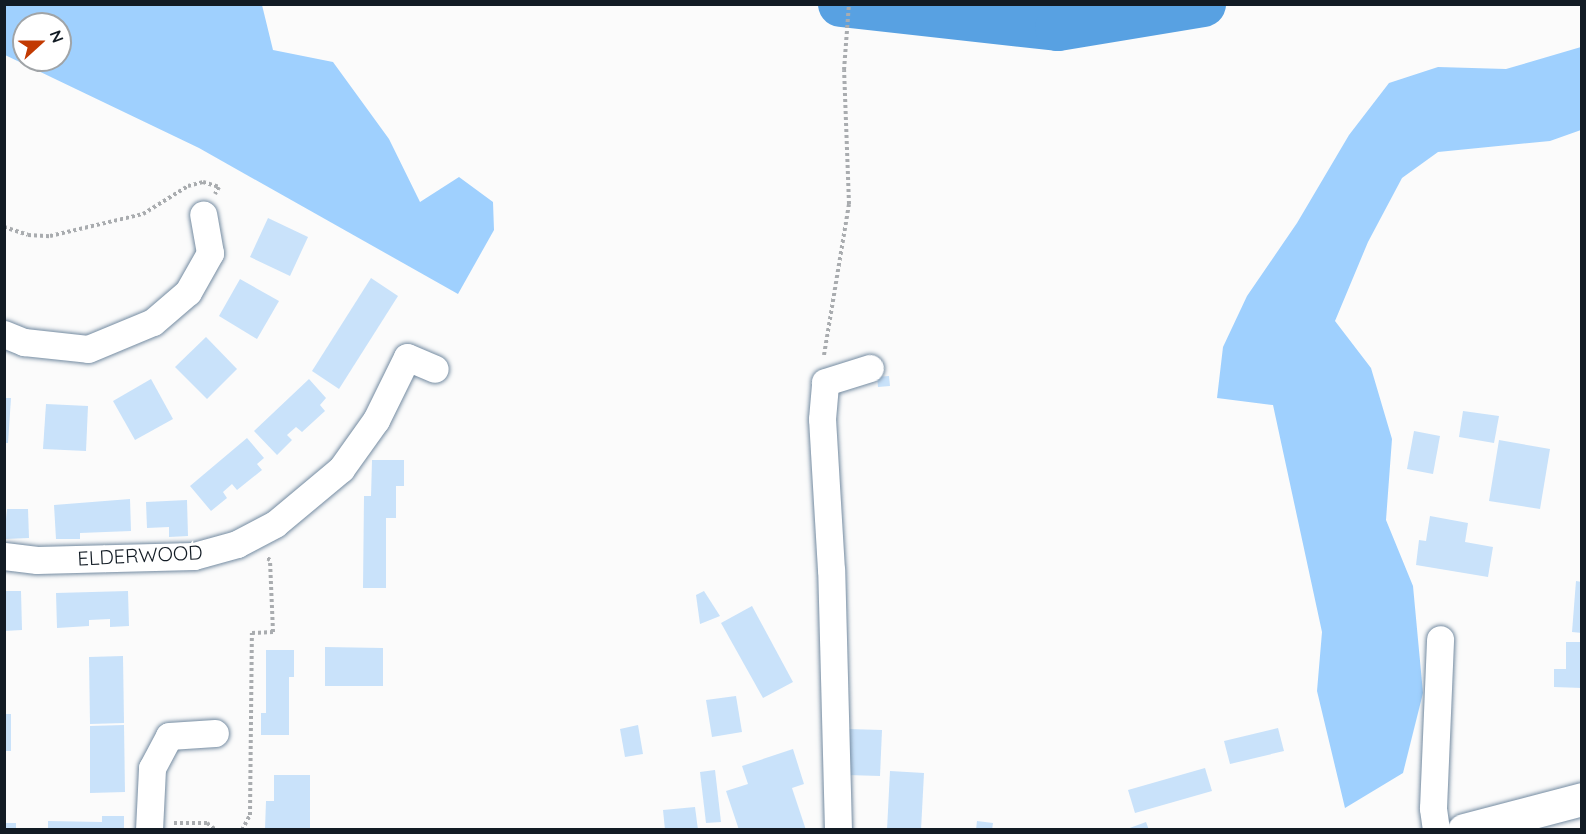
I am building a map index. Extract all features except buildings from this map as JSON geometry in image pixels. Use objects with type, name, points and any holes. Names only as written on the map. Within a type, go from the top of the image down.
[{"type":"main road","points":[[1464,830],[1581,799]]},
{"type":"street","points":[[4,333],[24,342],[88,349],[153,322],[188,292],[210,253],[202,215]]},
{"type":"street","name":"ELDERWOOD","points":[[4,556],[37,560],[194,556],[246,539],[275,524],[341,469],[376,420],[407,357],[435,369]]},
{"type":"street","points":[[838,830],[831,570],[823,430],[825,382],[870,368]]},
{"type":"street","points":[[1436,830],[1433,808],[1440,639]]},
{"type":"street","points":[[149,827],[152,768],[169,736],[215,733]]},
{"type":"path","points":[[825,382],[822,360],[849,204],[844,70],[849,4]]},
{"type":"path","points":[[4,227],[28,235],[50,236],[119,221],[143,214],[188,186],[203,182],[219,187],[202,215]]},
{"type":"path","points":[[242,830],[250,815],[252,633],[273,632],[270,560],[246,539]]},
{"type":"path","points":[[149,827],[207,823],[216,830]]},
{"type":"shaded area","points":[[1203,4],[1058,28],[841,5]]},
{"type":"shaded area","points":[[4,5],[262,5],[273,50],[333,62],[389,139],[420,202],[459,177],[493,202],[494,230],[458,294],[199,148],[40,72],[72,72],[72,12],[12,12],[12,58],[5,55]]},
{"type":"shaded area","points":[[1581,47],[1581,130],[1550,141],[1438,152],[1402,178],[1368,242],[1335,321],[1371,368],[1392,439],[1386,520],[1413,586],[1423,693],[1403,773],[1345,808],[1317,691],[1322,632],[1273,405],[1217,398],[1223,347],[1247,296],[1297,223],[1349,135],[1389,83],[1438,67],[1506,69]]},
{"type":"waterway","points":[[841,4],[1058,28],[1203,4]]}]
